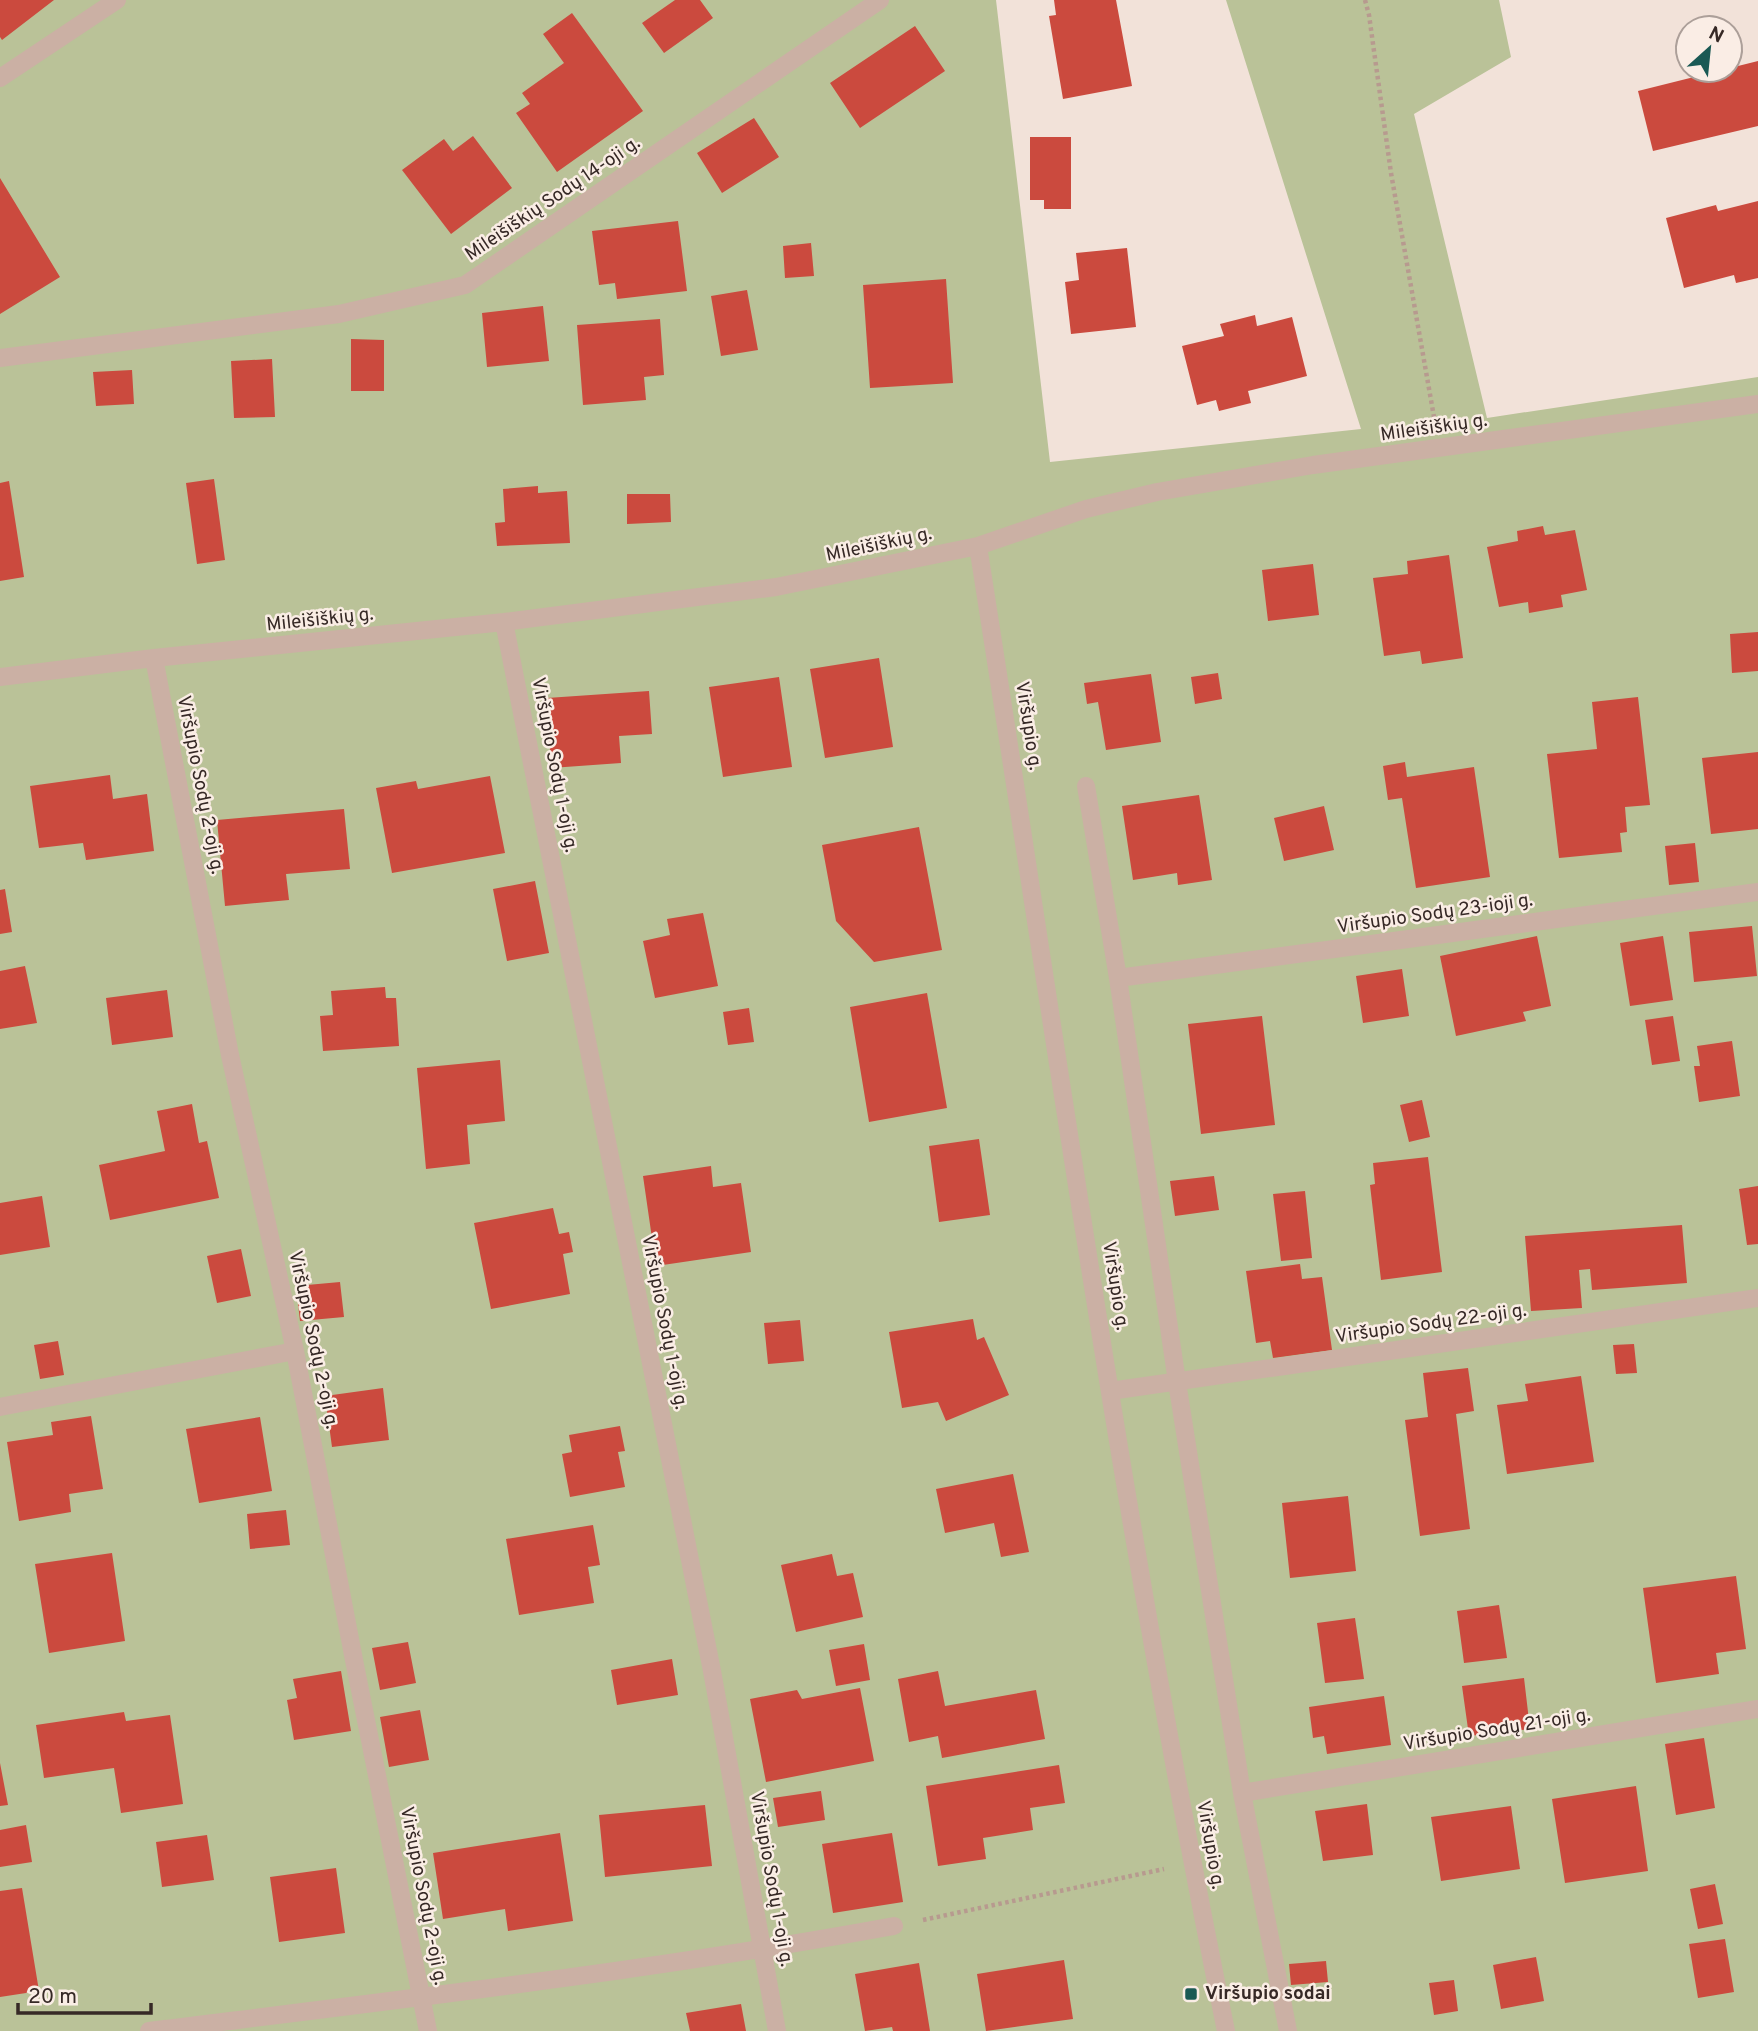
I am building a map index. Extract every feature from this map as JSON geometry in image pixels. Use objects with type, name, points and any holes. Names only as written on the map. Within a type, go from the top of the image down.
[{"type":"street","points":[[0,78],[117,0]]},
{"type":"street","name":"Mileišiškių Sodų 14-oji g.","points":[[0,358],[340,314],[465,285],[880,0]]},
{"type":"street","name":"Mileišiškių g.","points":[[0,677],[154,658],[504,622],[776,587],[978,546],[1086,509],[1157,492],[1313,465],[1758,404]]},
{"type":"street","name":"Viršupio g.","points":[[978,546],[1110,1391],[1192,1864],[1226,2031]]},
{"type":"street","name":"Viršupio Sodų 1-oji g.","points":[[504,622],[709,1658],[777,2031]]},
{"type":"street","name":"Viršupio Sodų 2-oji g.","points":[[154,658],[230,1055],[295,1351],[428,2031]]},
{"type":"street","points":[[1086,786],[1118,978],[1177,1382],[1242,1793],[1288,2031]]},
{"type":"street","name":"Viršupio Sodų 23-ioji g.","points":[[1118,978],[1758,892]]},
{"type":"street","name":"Viršupio Sodų 22-oji g.","points":[[1110,1391],[1758,1298]]},
{"type":"street","points":[[0,1407],[295,1351]]},
{"type":"street","name":"Viršupio Sodų 21-oji g.","points":[[1242,1793],[1758,1709]]},
{"type":"street","points":[[149,2031],[762,1950],[894,1926]]},
{"type":"path","points":[[1365,0],[1370,15],[1391,173],[1439,449]]},
{"type":"path","points":[[894,1926],[1192,1864]]},
{"type":"green space","points":[[0,0],[996,0],[1050,462],[1361,429],[1226,0],[1499,0],[1511,57],[1414,114],[1487,418],[1758,377],[1758,2031],[0,2031]]},
{"type":"building","points":[[0,0],[54,0],[2,40]]},
{"type":"building","points":[[675,0],[700,0],[713,18],[664,53],[642,23]]},
{"type":"building","points":[[1054,0],[1116,0],[1132,86],[1063,99],[1049,16],[1056,15]]},
{"type":"building","points":[[572,13],[643,111],[557,172],[516,113],[530,104],[522,93],[564,63],[543,34]]},
{"type":"building","points":[[915,26],[945,71],[860,128],[830,83]]},
{"type":"building","points":[[1758,61],[1758,126],[1653,151],[1638,91],[1674,82],[1744,84],[1744,64]]},
{"type":"building","points":[[754,118],[779,157],[722,193],[697,153]]},
{"type":"building","points":[[473,136],[512,188],[451,234],[402,170],[444,139],[453,151]]},
{"type":"building","points":[[1030,137],[1071,137],[1071,209],[1044,209],[1044,200],[1030,200]]},
{"type":"building","points":[[0,178],[60,277],[0,314]]},
{"type":"building","points":[[1758,201],[1758,278],[1736,283],[1734,275],[1684,288],[1666,218],[1716,205],[1718,211]]},
{"type":"building","points":[[678,221],[687,291],[617,299],[615,283],[599,285],[592,231]]},
{"type":"building","points":[[811,243],[814,276],[785,278],[783,246]]},
{"type":"building","points":[[1127,248],[1136,327],[1071,334],[1065,282],[1079,280],[1076,253]]},
{"type":"building","points":[[946,279],[953,383],[870,388],[863,285]]},
{"type":"building","points":[[747,290],[758,350],[721,356],[711,296]]},
{"type":"building","points":[[543,306],[549,361],[487,367],[482,313]]},
{"type":"building","points":[[1255,315],[1257,326],[1292,317],[1307,376],[1248,391],[1251,403],[1219,411],[1216,400],[1197,405],[1182,346],[1224,336],[1220,324]]},
{"type":"building","points":[[660,319],[664,375],[644,377],[646,400],[583,405],[577,325]]},
{"type":"building","points":[[351,339],[384,340],[384,391],[351,391]]},
{"type":"building","points":[[272,359],[275,417],[234,418],[231,361]]},
{"type":"building","points":[[132,370],[134,404],[96,406],[93,372]]},
{"type":"building","points":[[214,479],[225,560],[197,564],[186,483]]},
{"type":"building","points":[[9,481],[24,577],[0,581],[0,483]]},
{"type":"building","points":[[538,486],[538,493],[567,491],[570,543],[497,546],[495,523],[505,522],[503,489]]},
{"type":"building","points":[[627,494],[670,494],[671,522],[627,524]]},
{"type":"building","points":[[1543,526],[1545,535],[1575,530],[1587,590],[1561,595],[1563,607],[1529,613],[1528,602],[1499,607],[1487,547],[1518,541],[1517,531]]},
{"type":"building","points":[[1449,555],[1463,658],[1422,664],[1420,651],[1384,656],[1373,578],[1408,574],[1407,561]]},
{"type":"building","points":[[1313,564],[1319,615],[1268,621],[1262,570]]},
{"type":"building","points":[[1758,632],[1758,671],[1732,673],[1730,634]]},
{"type":"building","points":[[879,658],[893,747],[825,758],[810,669]]},
{"type":"building","points":[[1218,673],[1222,699],[1195,704],[1191,677]]},
{"type":"building","points":[[1151,674],[1161,742],[1106,750],[1098,702],[1087,704],[1084,683]]},
{"type":"building","points":[[779,677],[792,767],[723,777],[709,687]]},
{"type":"building","points":[[649,691],[652,734],[619,736],[621,763],[551,768],[547,698]]},
{"type":"building","points":[[1638,697],[1650,805],[1625,807],[1627,832],[1620,833],[1622,852],[1559,858],[1547,754],[1597,749],[1592,702]]},
{"type":"building","points":[[1758,752],[1758,829],[1711,834],[1702,758]]},
{"type":"building","points":[[1405,762],[1407,777],[1474,767],[1490,877],[1416,888],[1402,798],[1388,800],[1383,766]]},
{"type":"building","points":[[110,775],[113,799],[147,794],[154,851],[86,860],[83,843],[39,848],[30,786]]},
{"type":"building","points":[[490,776],[505,853],[392,873],[376,788],[416,781],[418,789]]},
{"type":"building","points":[[1199,795],[1212,880],[1178,885],[1177,873],[1133,880],[1122,806]]},
{"type":"building","points":[[1324,806],[1334,850],[1284,861],[1274,818]]},
{"type":"building","points":[[344,809],[350,869],[286,874],[289,900],[225,906],[217,820]]},
{"type":"building","points":[[919,827],[942,950],[874,962],[836,921],[822,845]]},
{"type":"building","points":[[1695,843],[1699,882],[1669,885],[1665,846]]},
{"type":"building","points":[[535,881],[549,953],[507,961],[493,889]]},
{"type":"building","points":[[5,889],[12,932],[0,934],[0,890]]},
{"type":"building","points":[[703,913],[718,986],[655,998],[643,941],[670,935],[667,919]]},
{"type":"building","points":[[1752,926],[1757,976],[1694,982],[1689,932]]},
{"type":"building","points":[[1537,936],[1551,1006],[1523,1012],[1526,1021],[1456,1036],[1440,956]]},
{"type":"building","points":[[1663,936],[1673,1000],[1630,1006],[1620,943]]},
{"type":"building","points":[[25,966],[37,1023],[0,1029],[0,971]]},
{"type":"building","points":[[1402,969],[1409,1016],[1363,1023],[1356,976]]},
{"type":"building","points":[[385,987],[386,998],[396,998],[399,1046],[323,1051],[320,1016],[333,1015],[331,991]]},
{"type":"building","points":[[167,990],[173,1037],[112,1045],[106,998]]},
{"type":"building","points":[[927,993],[947,1108],[869,1122],[850,1007]]},
{"type":"building","points":[[749,1008],[754,1042],[728,1045],[723,1012]]},
{"type":"building","points":[[1262,1016],[1275,1125],[1201,1134],[1188,1024]]},
{"type":"building","points":[[1673,1016],[1680,1061],[1652,1065],[1645,1020]]},
{"type":"building","points":[[1732,1041],[1740,1096],[1699,1102],[1694,1066],[1700,1066],[1697,1046]]},
{"type":"building","points":[[500,1060],[505,1121],[467,1125],[470,1164],[426,1169],[417,1068]]},
{"type":"building","points":[[1422,1100],[1430,1137],[1409,1142],[1400,1105]]},
{"type":"building","points":[[192,1104],[199,1143],[207,1141],[219,1198],[110,1220],[99,1165],[165,1151],[157,1111]]},
{"type":"building","points":[[979,1139],[990,1215],[939,1222],[929,1146]]},
{"type":"building","points":[[1428,1157],[1442,1272],[1381,1280],[1370,1185],[1375,1184],[1373,1163]]},
{"type":"building","points":[[711,1166],[713,1187],[741,1183],[751,1252],[656,1266],[643,1176]]},
{"type":"building","points":[[1214,1176],[1219,1210],[1175,1216],[1170,1181]]},
{"type":"building","points":[[1758,1186],[1758,1244],[1747,1245],[1739,1189]]},
{"type":"building","points":[[1305,1191],[1312,1258],[1281,1261],[1273,1194]]},
{"type":"building","points":[[42,1196],[50,1247],[0,1255],[0,1203]]},
{"type":"building","points":[[553,1208],[559,1234],[569,1232],[573,1252],[563,1254],[570,1294],[491,1309],[474,1223]]},
{"type":"building","points":[[1682,1225],[1687,1283],[1592,1290],[1590,1269],[1579,1270],[1582,1308],[1531,1311],[1525,1236]]},
{"type":"building","points":[[241,1249],[251,1296],[217,1303],[207,1256]]},
{"type":"building","points":[[1300,1264],[1302,1279],[1322,1277],[1332,1350],[1273,1358],[1270,1341],[1256,1343],[1246,1271]]},
{"type":"building","points":[[340,1282],[344,1317],[300,1321],[296,1286]]},
{"type":"building","points":[[973,1319],[977,1340],[984,1337],[1009,1395],[946,1421],[938,1402],[902,1408],[889,1332]]},
{"type":"building","points":[[800,1320],[804,1361],[768,1364],[764,1323]]},
{"type":"building","points":[[58,1341],[64,1375],[40,1379],[34,1345]]},
{"type":"building","points":[[1634,1344],[1637,1373],[1616,1374],[1613,1345]]},
{"type":"building","points":[[1468,1368],[1474,1411],[1456,1414],[1470,1529],[1420,1536],[1405,1420],[1428,1417],[1423,1373]]},
{"type":"building","points":[[1581,1376],[1594,1462],[1507,1474],[1497,1405],[1528,1401],[1525,1384]]},
{"type":"building","points":[[383,1388],[389,1440],[332,1447],[325,1396]]},
{"type":"building","points":[[91,1416],[103,1489],[69,1494],[71,1512],[19,1521],[7,1442],[53,1435],[51,1422]]},
{"type":"building","points":[[260,1417],[272,1491],[199,1503],[186,1429]]},
{"type":"building","points":[[620,1426],[625,1451],[618,1452],[625,1487],[570,1497],[562,1454],[572,1452],[569,1435]]},
{"type":"building","points":[[1013,1474],[1029,1552],[1001,1557],[994,1523],[945,1533],[936,1489]]},
{"type":"building","points":[[1348,1496],[1356,1571],[1290,1578],[1282,1503]]},
{"type":"building","points":[[286,1510],[290,1545],[250,1549],[247,1514]]},
{"type":"building","points":[[593,1525],[600,1565],[588,1567],[594,1603],[519,1615],[506,1539]]},
{"type":"building","points":[[112,1553],[125,1641],[49,1653],[35,1564]]},
{"type":"building","points":[[832,1554],[837,1576],[853,1573],[863,1617],[796,1632],[781,1565]]},
{"type":"building","points":[[1736,1576],[1746,1649],[1716,1653],[1719,1674],[1656,1683],[1643,1588]]},
{"type":"building","points":[[1499,1605],[1507,1658],[1464,1663],[1457,1611]]},
{"type":"building","points":[[1355,1618],[1364,1679],[1325,1683],[1317,1623]]},
{"type":"building","points":[[408,1642],[416,1683],[380,1690],[372,1648]]},
{"type":"building","points":[[864,1644],[870,1680],[836,1686],[829,1650]]},
{"type":"building","points":[[672,1659],[678,1695],[617,1705],[611,1670]]},
{"type":"building","points":[[341,1671],[351,1731],[294,1740],[287,1700],[297,1698],[293,1679]]},
{"type":"building","points":[[938,1671],[945,1706],[1036,1690],[1045,1739],[942,1758],[938,1736],[909,1742],[898,1679]]},
{"type":"building","points":[[1524,1678],[1530,1729],[1469,1736],[1462,1686]]},
{"type":"building","points":[[860,1688],[874,1761],[766,1782],[750,1699],[797,1690],[802,1699]]},
{"type":"building","points":[[1384,1696],[1391,1745],[1327,1754],[1324,1736],[1313,1738],[1309,1707]]},
{"type":"building","points":[[420,1710],[429,1760],[389,1767],[380,1717]]},
{"type":"building","points":[[124,1712],[126,1721],[170,1715],[183,1804],[121,1813],[114,1768],[44,1778],[36,1725]]},
{"type":"building","points":[[1704,1738],[1715,1808],[1676,1815],[1665,1744]]},
{"type":"building","points":[[0,1763],[8,1805],[0,1806]]},
{"type":"building","points":[[1059,1765],[1065,1803],[1030,1808],[1033,1830],[983,1838],[986,1859],[938,1866],[926,1786]]},
{"type":"building","points":[[1636,1786],[1648,1871],[1565,1883],[1552,1799]]},
{"type":"building","points":[[821,1791],[825,1820],[778,1827],[773,1798]]},
{"type":"building","points":[[1367,1804],[1373,1855],[1323,1861],[1315,1811]]},
{"type":"building","points":[[705,1805],[712,1866],[605,1877],[599,1815]]},
{"type":"building","points":[[1511,1806],[1520,1869],[1441,1881],[1431,1817]]},
{"type":"building","points":[[26,1825],[32,1862],[0,1867],[0,1830]]},
{"type":"building","points":[[560,1833],[573,1921],[508,1931],[505,1909],[443,1919],[433,1853]]},
{"type":"building","points":[[892,1833],[903,1902],[833,1913],[822,1844]]},
{"type":"building","points":[[207,1835],[214,1880],[162,1887],[156,1842]]},
{"type":"building","points":[[336,1868],[345,1933],[279,1942],[270,1877]]},
{"type":"building","points":[[1715,1884],[1723,1924],[1698,1929],[1690,1889]]},
{"type":"building","points":[[22,1888],[39,1991],[0,1997],[0,1891]]},
{"type":"building","points":[[1725,1939],[1734,1992],[1698,1998],[1689,1944]]},
{"type":"building","points":[[1536,1957],[1544,2001],[1501,2009],[1493,1965]]},
{"type":"building","points":[[1064,1960],[1073,2019],[986,2031],[977,1974]]},
{"type":"building","points":[[1326,1961],[1328,1982],[1291,1985],[1289,1964]]},
{"type":"building","points":[[919,1963],[930,2031],[893,2031],[892,2027],[865,2031],[855,1974]]},
{"type":"building","points":[[1454,1980],[1458,2011],[1434,2015],[1429,1983]]},
{"type":"building","points":[[741,2004],[746,2031],[690,2031],[686,2013]]},
{"type":"place","name":"Viršupio sodai","points":[[1191,1994]]}]
